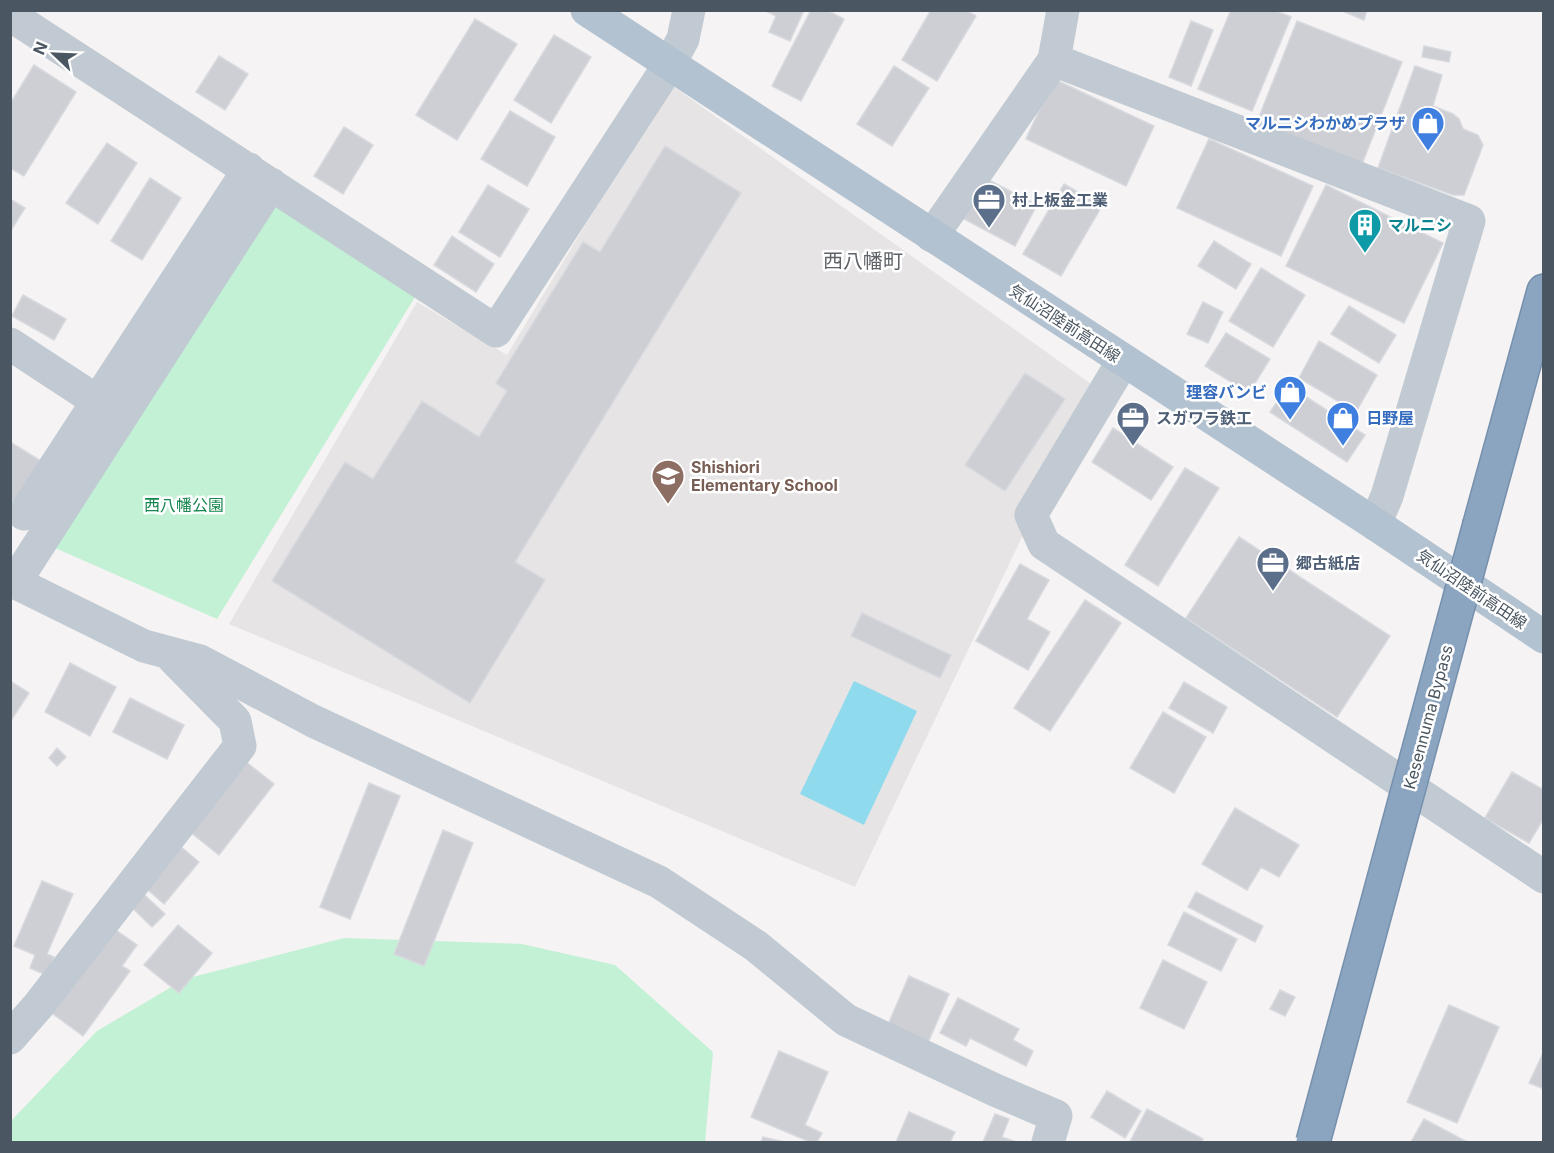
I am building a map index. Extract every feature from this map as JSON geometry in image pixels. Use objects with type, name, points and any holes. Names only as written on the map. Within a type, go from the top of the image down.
[{"type":"highway","name":"Kesennuma Bypass","points":[[1313,1143],[1544,291]]},
{"type":"main road","name":"気仙沼陸前高田線","points":[[587,10],[1375,524],[1544,637]]},
{"type":"street","points":[[10,15],[496,331],[669,65],[683,39],[689,10]]},
{"type":"street","points":[[932,236],[1054,60],[1063,10]]},
{"type":"street","points":[[1054,60],[1469,221],[1387,496],[1375,524]]},
{"type":"street","points":[[24,514],[98,401],[260,177]]},
{"type":"street","points":[[260,177],[13,581],[144,646],[200,661],[313,721],[659,882],[756,946],[846,1020],[1056,1116],[1048,1143]]},
{"type":"street","points":[[10,344],[98,401]]},
{"type":"street","points":[[1123,361],[1031,515],[1044,544],[1544,877]]},
{"type":"street","points":[[10,1038],[38,1006],[240,746],[235,721],[168,653]]},
{"type":"shaded area","name":"Shishiori Elementary School","points":[[670,84],[1094,386],[855,887],[229,624],[417,302],[507,355]]},
{"type":"green space","name":"西八幡公園","points":[[286,207],[415,297],[217,619],[55,548],[265,209]]},
{"type":"green space","points":[[344,938],[522,944],[615,965],[713,1052],[705,1142],[11,1142],[10,1122],[97,1031],[185,979]]},
{"type":"water","points":[[854,681],[917,711],[864,825],[800,794]]},
{"type":"building","points":[[764,10],[804,10],[790,41],[769,32],[776,16]]},
{"type":"building","points":[[811,10],[827,10],[844,19],[801,101],[772,86]]},
{"type":"building","points":[[931,10],[966,10],[976,16],[937,81],[902,60]]},
{"type":"building","points":[[1231,10],[1274,10],[1291,17],[1252,111],[1198,89]]},
{"type":"building","points":[[1340,10],[1367,10],[1364,20]]},
{"type":"building","points":[[475,19],[517,44],[457,140],[416,115]]},
{"type":"building","points":[[1191,21],[1213,30],[1191,86],[1169,77]]},
{"type":"building","points":[[1297,21],[1402,62],[1362,164],[1257,122]]},
{"type":"building","points":[[554,35],[591,57],[551,123],[514,100]]},
{"type":"building","points":[[1424,46],[1451,52],[1449,62],[1422,57]]},
{"type":"building","points":[[219,56],[248,74],[225,110],[196,92]]},
{"type":"building","points":[[34,65],[76,92],[24,176],[10,168],[10,104]]},
{"type":"building","points":[[894,66],[929,88],[892,146],[857,124]]},
{"type":"building","points":[[1415,66],[1442,75],[1433,106],[1453,114],[1459,119],[1463,129],[1478,135],[1483,145],[1464,195],[1453,195],[1378,168]]},
{"type":"building","points":[[1054,79],[1154,126],[1126,186],[1026,139]]},
{"type":"building","points":[[510,111],[555,137],[527,186],[481,159]]},
{"type":"building","points":[[344,127],[373,145],[343,194],[314,176]]},
{"type":"building","points":[[1209,139],[1313,186],[1281,256],[1177,208]]},
{"type":"building","points":[[107,143],[137,163],[98,224],[66,203]]},
{"type":"building","points":[[665,146],[741,193],[515,562],[545,580],[470,703],[272,581],[345,462],[373,479],[422,401],[479,437],[507,391],[496,383],[583,242],[600,252]]},
{"type":"building","points":[[150,178],[181,198],[142,260],[111,241]]},
{"type":"building","points":[[985,178],[1037,205],[1015,246],[964,219]]},
{"type":"building","points":[[1064,184],[1102,206],[1061,276],[1023,254]]},
{"type":"building","points":[[488,185],[529,209],[500,257],[459,232]]},
{"type":"building","name":"マルニシ","points":[[1326,185],[1443,243],[1404,323],[1286,266]]},
{"type":"building","points":[[10,199],[25,208],[10,232]]},
{"type":"building","points":[[452,236],[494,264],[476,292],[434,265]]},
{"type":"building","points":[[1214,241],[1251,264],[1236,289],[1198,266]]},
{"type":"building","points":[[1261,268],[1305,295],[1273,347],[1229,321]]},
{"type":"building","points":[[23,295],[66,319],[54,340],[12,316]]},
{"type":"building","points":[[1203,302],[1223,312],[1208,343],[1187,334]]},
{"type":"building","points":[[1349,306],[1396,335],[1379,363],[1331,334]]},
{"type":"building","points":[[1226,333],[1270,359],[1249,393],[1205,366]]},
{"type":"building","points":[[1319,341],[1377,375],[1356,412],[1299,378]]},
{"type":"building","points":[[1025,373],[1065,399],[1005,491],[965,465]]},
{"type":"building","points":[[1288,385],[1365,435],[1347,462],[1270,412]]},
{"type":"building","points":[[1113,428],[1173,467],[1151,500],[1092,462]]},
{"type":"building","points":[[10,442],[41,461],[15,502],[10,499]]},
{"type":"building","points":[[1185,468],[1219,488],[1158,586],[1125,565]]},
{"type":"building","points":[[1239,537],[1390,636],[1337,717],[1186,618]]},
{"type":"building","points":[[1020,564],[1049,580],[1027,619],[1050,632],[1028,670],[976,641]]},
{"type":"building","points":[[1085,600],[1121,623],[1050,731],[1014,708]]},
{"type":"building","points":[[862,613],[951,655],[940,678],[851,636]]},
{"type":"building","points":[[70,663],[116,687],[90,736],[45,712]]},
{"type":"building","points":[[10,681],[29,693],[10,722]]},
{"type":"building","points":[[1184,682],[1227,707],[1213,733],[1169,708]]},
{"type":"building","points":[[130,698],[184,725],[167,759],[113,732]]},
{"type":"building","points":[[1163,712],[1206,737],[1174,793],[1130,768]]},
{"type":"building","points":[[57,748],[66,757],[57,766],[49,758]]},
{"type":"building","points":[[246,762],[274,784],[219,855],[190,832]]},
{"type":"building","points":[[1512,772],[1544,790],[1544,818],[1529,843],[1485,818]]},
{"type":"building","points":[[369,783],[400,796],[350,919],[320,907]]},
{"type":"building","points":[[1235,808],[1299,845],[1279,877],[1261,867],[1247,890],[1202,864]]},
{"type":"building","points":[[443,830],[473,843],[424,966],[394,954]]},
{"type":"building","points":[[174,841],[199,862],[164,904],[139,882]]},
{"type":"building","points":[[42,881],[73,894],[47,954],[54,957],[46,975],[30,968],[35,955],[14,946]]},
{"type":"building","points":[[137,888],[165,914],[152,927],[125,901]]},
{"type":"building","points":[[1196,892],[1263,926],[1255,942],[1188,907]]},
{"type":"building","points":[[1184,912],[1237,939],[1221,971],[1168,945]]},
{"type":"building","points":[[178,925],[212,953],[179,993],[144,965]]},
{"type":"building","points":[[110,926],[137,945],[122,966],[130,971],[83,1036],[49,1011]]},
{"type":"building","points":[[1163,960],[1207,982],[1184,1029],[1140,1008]]},
{"type":"building","points":[[909,976],[949,994],[927,1045],[887,1027]]},
{"type":"building","points":[[1280,990],[1295,997],[1285,1016],[1270,1009]]},
{"type":"building","points":[[958,998],[1019,1029],[1013,1040],[1033,1051],[1026,1066],[970,1038],[966,1046],[940,1033]]},
{"type":"building","points":[[1449,1005],[1499,1027],[1457,1123],[1407,1102]]},
{"type":"building","points":[[779,1051],[828,1072],[805,1125],[822,1133],[817,1142],[810,1142],[751,1117]]},
{"type":"building","points":[[1544,1051],[1544,1089],[1529,1083]]},
{"type":"building","points":[[1107,1091],[1141,1111],[1125,1138],[1091,1117]]},
{"type":"building","points":[[1147,1109],[1203,1139],[1201,1142],[1130,1142]]},
{"type":"building","points":[[909,1112],[955,1132],[950,1142],[896,1142]]},
{"type":"building","points":[[995,1114],[1009,1119],[1002,1137],[1016,1142],[983,1142]]},
{"type":"building","points":[[1424,1119],[1467,1142],[1411,1142]]},
{"type":"building","points":[[763,1137],[784,1142],[761,1142]]},
{"type":"place","name":"マルニシわかめプラザ","points":[[1428,152]]},
{"type":"place","name":"村上板金工業","points":[[989,229]]},
{"type":"place","name":"マルニシ","points":[[1365,254]]},
{"type":"place","name":"理容バンビ","points":[[1290,421]]},
{"type":"place","name":"スガワラ鉄工","points":[[1133,447]]},
{"type":"place","name":"日野屋","points":[[1343,447]]},
{"type":"place","name":"Shishiori Elementary School","points":[[668,505]]},
{"type":"place","name":"郷古紙店","points":[[1273,592]]},
{"type":"district","name":"西八幡町","points":[[863,261]]}]
